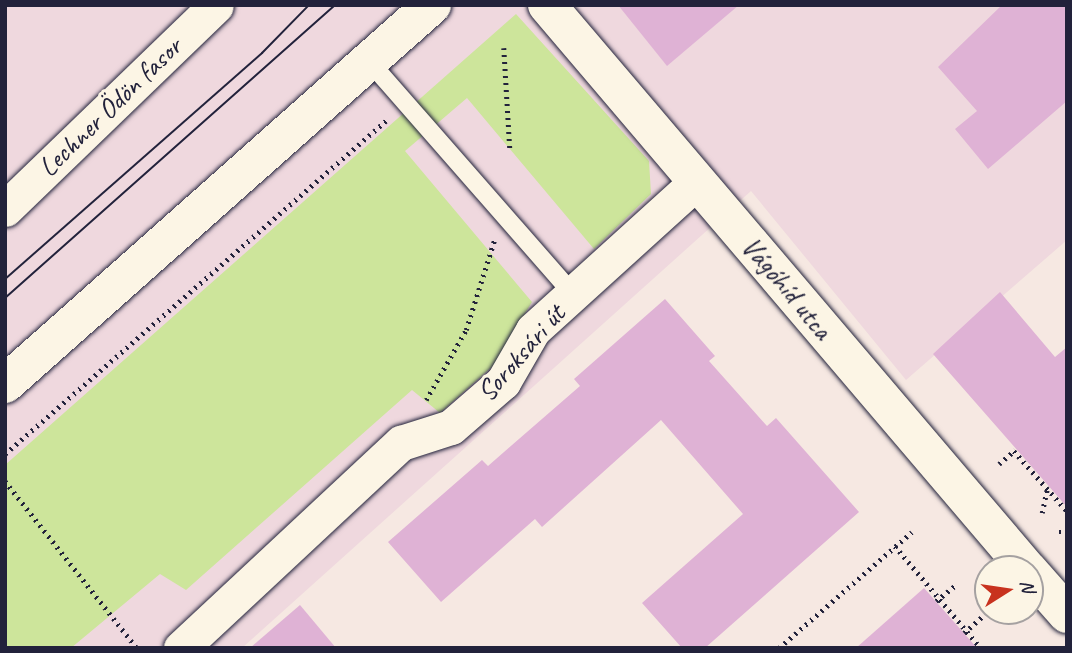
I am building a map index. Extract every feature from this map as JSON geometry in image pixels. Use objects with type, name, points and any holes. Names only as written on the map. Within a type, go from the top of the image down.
[{"type":"street","name":"Lechner Ödön fasor","points":[[5,209],[215,5]]},
{"type":"street","points":[[5,384],[432,5]]},
{"type":"street","name":"Vágóhíd utca","points":[[547,5],[1016,555]]},
{"type":"street","name":"Soroksári út","points":[[181,648],[401,443],[451,428],[503,382],[533,330],[696,182]]},
{"type":"street","name":"Vágóhíd utca","points":[[1044,587],[1067,614]]},
{"type":"lane","points":[[369,61],[573,294]]},
{"type":"path","points":[[504,48],[510,150]]},
{"type":"path","points":[[5,454],[407,102]]},
{"type":"path","points":[[426,401],[466,330],[492,254],[501,209]]},
{"type":"path","points":[[999,464],[1015,450],[1067,511]]},
{"type":"path","points":[[5,481],[137,648]]},
{"type":"path","points":[[1042,513],[1048,489]]},
{"type":"path","points":[[1059,533],[1067,531]]},
{"type":"path","points":[[779,648],[912,532]]},
{"type":"path","points":[[895,546],[981,648]]},
{"type":"path","points":[[938,600],[957,584]]},
{"type":"path","points":[[965,632],[974,624]]},
{"type":"shaded area","points":[[5,5],[1067,5],[1067,240],[906,380],[751,191],[242,648],[5,648]]},
{"type":"green space","points":[[516,14],[649,161],[651,194],[594,249],[467,98],[405,151],[532,302],[493,366],[440,413],[412,390],[186,590],[160,574],[71,648],[5,648],[5,465]]},
{"type":"building","points":[[618,5],[739,5],[667,66]]},
{"type":"building","points":[[1002,5],[1067,5],[1067,101],[988,169],[955,129],[977,111],[938,67]]},
{"type":"building","points":[[1000,292],[1055,357],[1067,347],[1067,507],[933,354]]},
{"type":"building","points":[[665,299],[715,356],[709,361],[767,426],[776,418],[859,512],[705,648],[682,648],[642,603],[743,514],[661,420],[542,527],[535,519],[441,602],[388,542],[482,460],[488,466],[580,386],[574,379]]},
{"type":"building","points":[[924,588],[977,648],[856,648]]},
{"type":"building","points":[[300,605],[336,648],[250,648]]},
{"type":"tram line","points":[[5,279],[262,53],[309,5]]},
{"type":"tram line","points":[[5,298],[335,5]]}]
